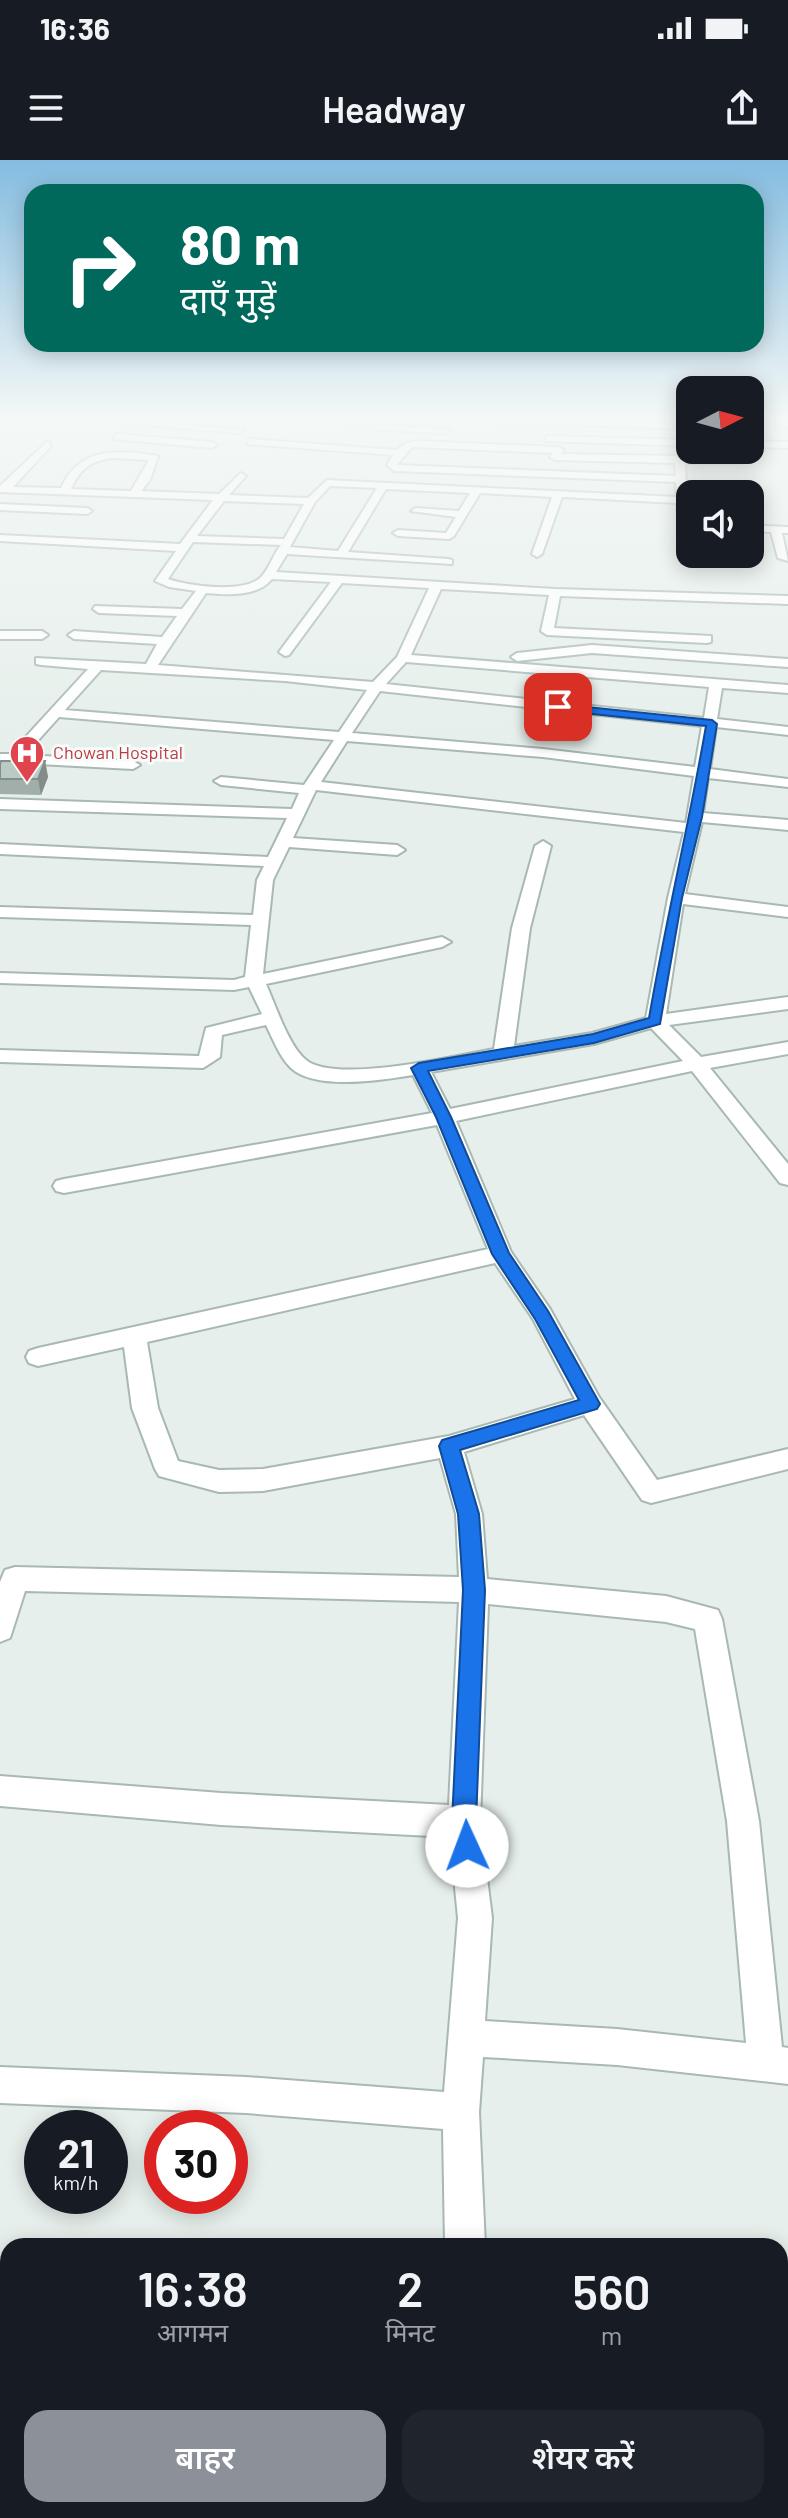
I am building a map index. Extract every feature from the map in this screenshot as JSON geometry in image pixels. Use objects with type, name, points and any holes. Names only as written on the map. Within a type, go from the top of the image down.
[{"type":"street","points":[[199,527],[161,581],[173,585],[253,590],[265,584],[295,527]]},
{"type":"street","points":[[342,553],[358,527]]},
{"type":"street","points":[[398,533],[449,536],[454,527]]},
{"type":"street","points":[[537,554],[545,527]]},
{"type":"street","points":[[782,530],[784,558],[788,558]]},
{"type":"street","points":[[0,538],[284,546],[448,562]]},
{"type":"street","points":[[269,575],[555,592],[788,600]]},
{"type":"street","points":[[285,652],[339,579]]},
{"type":"street","points":[[436,586],[405,653],[375,688],[310,788],[265,880],[256,981],[270,1018],[289,1053],[300,1066],[319,1073],[345,1076],[419,1068],[594,1038],[655,1021],[788,1003]]},
{"type":"street","points":[[150,668],[165,641],[204,588]]},
{"type":"street","points":[[555,592],[547,631],[707,639]]},
{"type":"street","points":[[99,609],[185,613]]},
{"type":"street","points":[[0,635],[42,635]]},
{"type":"street","points":[[74,635],[165,641]]},
{"type":"street","points":[[405,653],[525,657],[551,651],[592,649],[788,663]]},
{"type":"street","points":[[405,653],[788,689]]},
{"type":"street","points":[[41,661],[242,673],[788,731]]},
{"type":"street","points":[[7,758],[56,713],[98,666]]},
{"type":"street","points":[[655,1021],[676,898],[695,822],[716,683]]},
{"type":"street","points":[[56,713],[543,753],[788,783]]},
{"type":"street","points":[[7,758],[133,765]]},
{"type":"street","points":[[221,781],[695,822],[788,825]]},
{"type":"street","points":[[0,804],[297,814]]},
{"type":"street","points":[[281,842],[397,850]]},
{"type":"street","points":[[503,1053],[521,928],[543,846]]},
{"type":"street","points":[[0,849],[272,862]]},
{"type":"street","points":[[676,898],[788,912]]},
{"type":"street","points":[[0,912],[261,920]]},
{"type":"street","points":[[0,978],[234,985],[442,942]]},
{"type":"street","points":[[0,1056],[203,1062],[210,1057],[213,1032],[270,1018]]},
{"type":"street","points":[[655,1021],[697,1064],[788,1178]]},
{"type":"street","points":[[64,1186],[444,1117],[788,1048]]},
{"type":"street","points":[[419,1068],[444,1117],[501,1254],[542,1315],[590,1404],[651,1492],[788,1459]]},
{"type":"street","points":[[38,1357],[501,1254]]},
{"type":"street","points":[[134,1336],[145,1408],[168,1469],[219,1481],[263,1480],[449,1446],[590,1404]]},
{"type":"street","points":[[449,1446],[469,1514],[474,1590],[464,1822],[475,1918],[461,2112],[465,2238]]},
{"type":"street","points":[[0,1629],[15,1579],[474,1590],[666,1609],[708,1619],[743,1821],[777,2065],[617,2047],[468,2038]]},
{"type":"street","points":[[0,1791],[221,1809],[464,1822]]},
{"type":"street","points":[[0,2085],[246,2095],[461,2112]]},
{"type":"building","points":[[1,761],[45,761],[38,779],[0,779]]},
{"type":"place","name":"Chowan Hospital","points":[[27,784]]},
{"type":"route","points":[[467,1846],[464,1822],[474,1590],[469,1514],[449,1446],[590,1404],[542,1315],[501,1254],[444,1117],[419,1068],[594,1038],[655,1021],[676,898],[696,817],[712,724],[558,707]]}]
